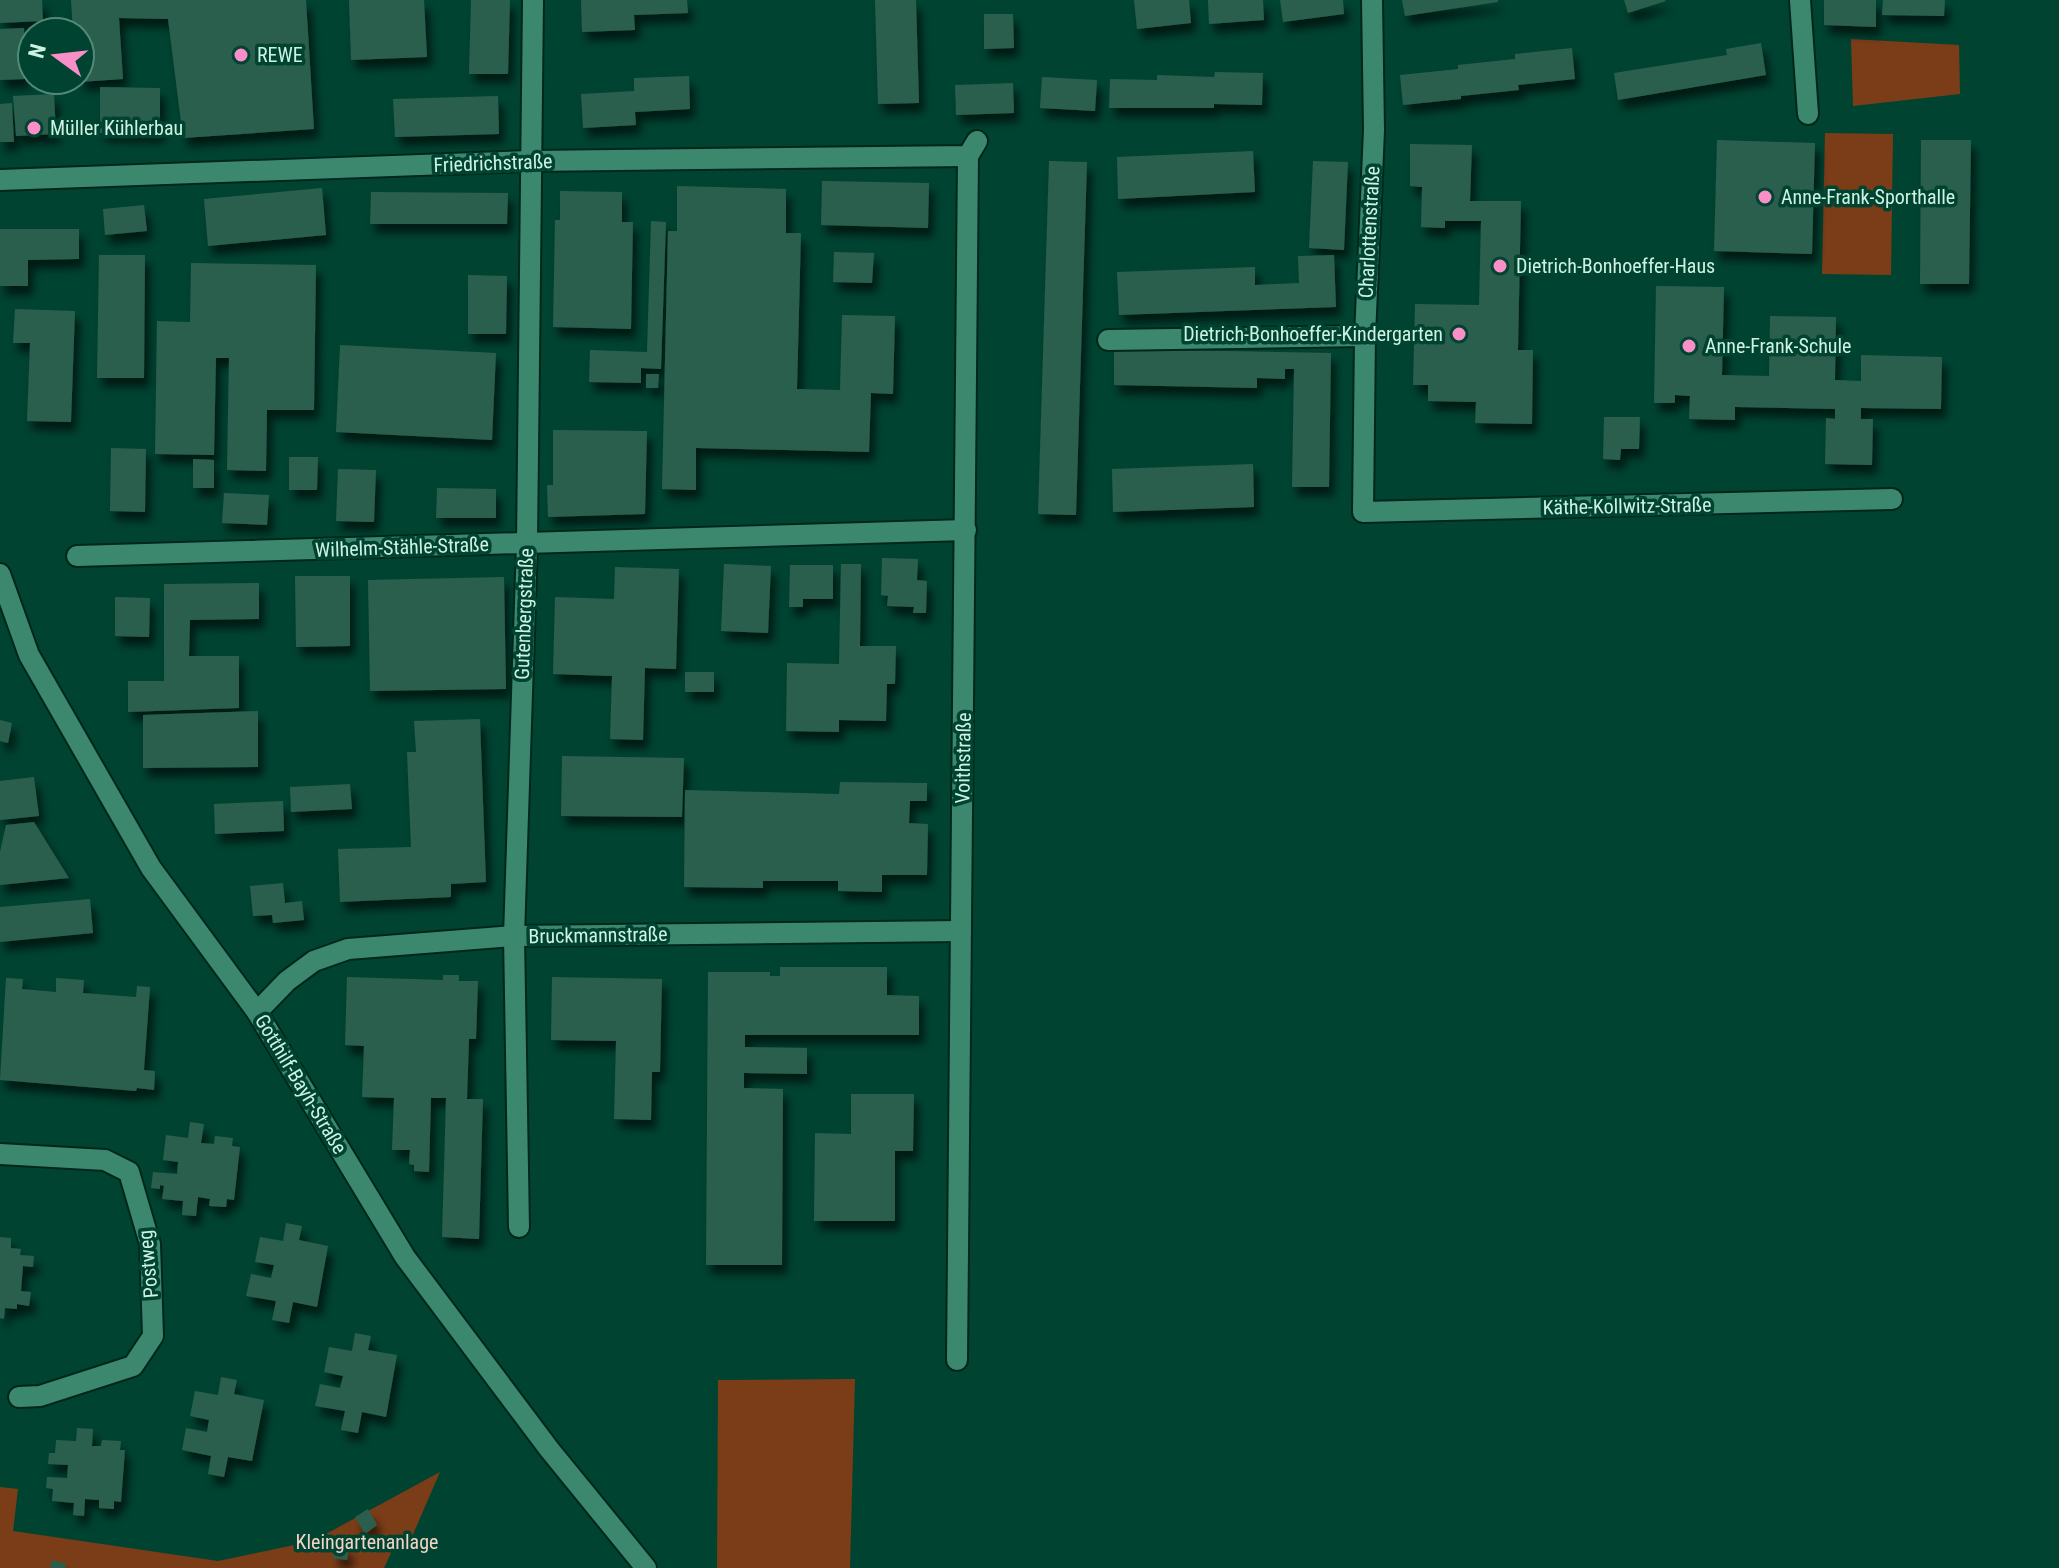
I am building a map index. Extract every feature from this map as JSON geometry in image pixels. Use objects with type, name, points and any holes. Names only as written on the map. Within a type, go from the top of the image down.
[{"type":"street","name":"Gutenbergstraße","points":[[519,1227],[514,936],[527,543],[533,0]]},
{"type":"street","name":"Charlottenstraße","points":[[1363,512],[1365,336],[1374,130],[1372,0]]},
{"type":"street","points":[[1800,0],[1808,114]]},
{"type":"street","name":"Friedrichstraße","points":[[0,180],[973,149]]},
{"type":"street","name":"Voithstraße","points":[[957,1360],[973,149]]},
{"type":"street","points":[[1108,340],[1365,336]]},
{"type":"street","name":"Käthe-Kollwitz-Straße","points":[[1363,512],[1892,499]]},
{"type":"street","name":"Wilhelm-Stähle-Straße","points":[[77,556],[966,530]]},
{"type":"street","name":"Gotthilf-Bayh-Straße","points":[[0,574],[29,655],[151,868],[257,1012],[405,1257],[549,1449],[646,1568]]},
{"type":"street","name":"Bruckmannstraße","points":[[257,1012],[287,981],[314,961],[348,949],[514,936],[961,931]]},
{"type":"street","name":"Postweg","points":[[0,1154],[105,1160],[129,1172],[150,1244],[153,1336],[133,1366],[40,1396],[19,1397]]},
{"type":"green space","points":[[1851,39],[1959,45],[1960,94],[1853,106]]},
{"type":"green space","points":[[1825,133],[1893,134],[1891,275],[1822,274]]},
{"type":"green space","points":[[855,1379],[850,1568],[717,1568],[718,1380]]},
{"type":"green space","name":"Kleingartenanlage","points":[[440,1472],[408,1546],[396,1542],[384,1568],[0,1568],[0,1487],[18,1489],[13,1531],[218,1561],[313,1541]]},
{"type":"building","points":[[0,0],[42,0],[43,16],[16,16],[16,22],[0,23]]},
{"type":"building","name":"REWE","points":[[71,0],[306,0],[314,129],[183,138],[168,19],[119,18],[123,79],[96,81],[96,16],[72,16]]},
{"type":"building","points":[[349,0],[424,0],[427,57],[351,60]]},
{"type":"building","points":[[471,0],[510,0],[508,74],[469,74]]},
{"type":"building","points":[[581,0],[687,0],[688,13],[634,15],[635,30],[582,32]]},
{"type":"building","points":[[875,0],[916,0],[919,103],[878,104]]},
{"type":"building","points":[[1134,0],[1189,0],[1191,23],[1137,29]]},
{"type":"building","points":[[1208,0],[1263,0],[1264,20],[1209,24]]},
{"type":"building","points":[[1280,0],[1343,0],[1344,14],[1283,22]]},
{"type":"building","points":[[1402,0],[1498,0],[1498,2],[1405,16]]},
{"type":"building","points":[[1624,0],[1665,0],[1666,1],[1628,13]]},
{"type":"building","points":[[1824,0],[1876,0],[1876,27],[1824,25]]},
{"type":"building","points":[[1883,0],[1945,0],[1944,16],[1882,15]]},
{"type":"building","points":[[984,14],[1013,14],[1014,48],[984,49]]},
{"type":"building","points":[[16,28],[16,79],[0,80],[0,29]]},
{"type":"building","points":[[1761,43],[1766,75],[1618,100],[1614,73],[1727,55],[1726,49]]},
{"type":"building","points":[[1572,48],[1575,79],[1518,85],[1519,90],[1461,96],[1461,99],[1403,105],[1400,75],[1458,69],[1458,65],[1515,59],[1515,54]]},
{"type":"building","points":[[1215,72],[1263,73],[1262,105],[1109,108],[1110,79],[1157,80],[1157,75],[1214,77]]},
{"type":"building","points":[[689,76],[690,109],[635,112],[636,125],[583,128],[581,94],[634,91],[634,78]]},
{"type":"building","points":[[1042,77],[1097,80],[1095,111],[1040,108]]},
{"type":"building","points":[[1013,83],[1014,113],[956,115],[955,85]]},
{"type":"building","points":[[100,87],[160,88],[160,134],[100,133]]},
{"type":"building","points":[[13,96],[54,96],[56,134],[16,136]]},
{"type":"building","points":[[498,96],[499,134],[395,137],[393,99]]},
{"type":"building","points":[[12,103],[14,142],[0,142],[0,104]]},
{"type":"building","name":"Anne-Frank-Sporthalle","points":[[1717,140],[1815,143],[1812,254],[1714,251]]},
{"type":"building","points":[[1921,140],[1971,140],[1969,284],[1920,284]]},
{"type":"building","name":"Dietrich-Bonhoeffer-Haus","points":[[1410,144],[1472,145],[1470,201],[1521,201],[1518,350],[1533,350],[1532,424],[1475,423],[1476,402],[1428,401],[1428,385],[1413,385],[1415,304],[1479,305],[1481,221],[1445,221],[1445,228],[1421,227],[1422,187],[1410,186]]},
{"type":"building","points":[[1253,151],[1255,192],[1118,199],[1117,157]]},
{"type":"building","points":[[1049,161],[1087,162],[1076,515],[1038,514]]},
{"type":"building","points":[[1313,161],[1348,162],[1344,250],[1309,248]]},
{"type":"building","points":[[822,181],[929,183],[928,228],[821,225]]},
{"type":"building","points":[[677,186],[786,189],[786,233],[801,233],[797,389],[840,390],[842,315],[895,316],[893,394],[871,393],[869,452],[696,448],[696,490],[662,489],[668,231],[677,231]]},
{"type":"building","points":[[322,188],[326,235],[208,246],[204,199]]},
{"type":"building","points":[[560,191],[622,192],[622,222],[633,222],[631,329],[553,327],[555,220],[560,220]]},
{"type":"building","points":[[371,192],[508,193],[507,224],[370,224]]},
{"type":"building","points":[[144,205],[147,231],[105,235],[103,209]]},
{"type":"building","points":[[651,221],[666,222],[661,369],[641,368],[641,383],[589,382],[590,350],[647,352]]},
{"type":"building","points":[[0,229],[79,229],[79,259],[28,260],[28,286],[0,286]]},
{"type":"building","points":[[834,252],[874,253],[872,283],[833,282]]},
{"type":"building","points":[[99,255],[145,255],[144,378],[97,378]]},
{"type":"building","points":[[1334,255],[1336,307],[1119,315],[1117,272],[1255,267],[1255,285],[1299,283],[1298,256]]},
{"type":"building","points":[[191,263],[316,265],[314,410],[267,410],[266,471],[227,470],[229,358],[216,358],[214,455],[155,454],[157,321],[190,322]]},
{"type":"building","points":[[468,275],[507,276],[506,334],[468,334]]},
{"type":"building","name":"Anne-Frank-Schule","points":[[1656,286],[1724,287],[1722,375],[1769,376],[1770,316],[1836,317],[1835,380],[1861,381],[1861,355],[1942,357],[1941,409],[1861,408],[1861,419],[1873,419],[1872,465],[1825,464],[1826,418],[1835,419],[1835,409],[1735,407],[1735,420],[1689,419],[1690,396],[1675,395],[1675,403],[1654,403]]},
{"type":"building","points":[[15,309],[75,311],[71,422],[27,421],[30,343],[13,343]]},
{"type":"building","points":[[340,345],[496,353],[492,440],[336,432]]},
{"type":"building","points":[[1114,349],[1331,353],[1329,487],[1292,487],[1294,369],[1285,369],[1285,379],[1257,378],[1257,388],[1114,385]]},
{"type":"building","points":[[646,374],[659,374],[658,388],[646,388]]},
{"type":"building","points":[[1604,417],[1640,417],[1639,449],[1621,449],[1620,460],[1603,459]]},
{"type":"building","points":[[553,430],[647,431],[645,514],[548,517],[547,485],[553,485]]},
{"type":"building","points":[[111,448],[146,449],[145,512],[110,511]]},
{"type":"building","points":[[289,457],[318,457],[317,490],[289,490]]},
{"type":"building","points":[[193,459],[214,460],[214,488],[193,488]]},
{"type":"building","points":[[1253,464],[1254,507],[1113,512],[1112,469]]},
{"type":"building","points":[[338,469],[376,470],[374,522],[336,521]]},
{"type":"building","points":[[437,488],[496,489],[496,518],[436,518]]},
{"type":"building","points":[[224,493],[269,495],[267,525],[222,523]]},
{"type":"building","points":[[882,558],[918,559],[917,580],[927,581],[926,613],[913,613],[914,607],[887,606],[888,596],[881,595]]},
{"type":"building","points":[[724,564],[771,566],[768,633],[721,631]]},
{"type":"building","points":[[841,564],[861,564],[860,646],[896,646],[895,684],[887,684],[886,721],[839,720],[839,732],[786,731],[787,663],[839,664]]},
{"type":"building","points":[[790,565],[833,565],[833,599],[803,599],[803,607],[789,607]]},
{"type":"building","points":[[615,567],[679,569],[676,669],[645,668],[643,740],[610,739],[612,676],[553,674],[555,597],[614,599]]},
{"type":"building","points":[[295,576],[350,576],[350,646],[296,647]]},
{"type":"building","points":[[504,577],[506,689],[370,691],[368,580]]},
{"type":"building","points":[[259,583],[259,619],[190,620],[189,656],[239,656],[239,708],[128,712],[128,681],[164,681],[164,584]]},
{"type":"building","points":[[115,597],[150,598],[149,637],[115,636]]},
{"type":"building","points":[[685,672],[714,672],[714,692],[685,692]]},
{"type":"building","points":[[258,711],[258,767],[143,768],[143,715]]},
{"type":"building","points":[[480,719],[486,882],[451,884],[451,897],[340,902],[338,849],[411,847],[407,752],[416,752],[414,721]]},
{"type":"building","points":[[0,720],[12,723],[8,743],[0,741]]},
{"type":"building","points":[[562,756],[684,758],[682,817],[561,816]]},
{"type":"building","points":[[34,777],[39,816],[0,820],[0,781]]},
{"type":"building","points":[[840,782],[927,783],[927,801],[910,801],[909,823],[928,824],[927,875],[882,875],[882,892],[838,891],[838,881],[763,881],[763,888],[684,887],[685,790],[839,794]]},
{"type":"building","points":[[350,784],[352,809],[291,812],[290,787]]},
{"type":"building","points":[[283,801],[284,831],[215,834],[214,804]]},
{"type":"building","points":[[34,822],[69,878],[0,885],[0,852],[6,825]]},
{"type":"building","points":[[283,883],[285,903],[302,901],[304,920],[273,923],[272,915],[253,916],[250,886]]},
{"type":"building","points":[[90,899],[93,933],[0,942],[0,907]]},
{"type":"building","points":[[780,967],[887,967],[887,995],[919,996],[919,1035],[745,1035],[745,1047],[807,1048],[807,1074],[744,1073],[744,1088],[783,1089],[782,1265],[706,1265],[708,972],[770,972],[770,976],[780,976]]},
{"type":"building","points":[[443,975],[459,975],[459,981],[478,981],[476,1039],[469,1039],[467,1099],[483,1099],[479,1239],[442,1237],[446,1098],[431,1098],[429,1172],[414,1171],[414,1165],[409,1164],[410,1150],[392,1150],[394,1098],[362,1097],[364,1046],[345,1045],[347,977],[443,980]]},
{"type":"building","points":[[552,977],[662,979],[660,1072],[652,1072],[651,1120],[614,1119],[616,1041],[551,1040]]},
{"type":"building","points":[[6,978],[23,979],[22,989],[56,992],[56,978],[84,980],[83,993],[136,997],[137,986],[150,987],[144,1070],[155,1071],[154,1090],[0,1080]]},
{"type":"building","points":[[851,1094],[914,1094],[913,1151],[895,1151],[895,1221],[814,1221],[815,1133],[851,1134]]},
{"type":"building","points":[[190,1122],[204,1124],[201,1143],[214,1144],[215,1136],[233,1138],[232,1146],[240,1147],[234,1200],[227,1199],[226,1207],[209,1206],[210,1199],[198,1197],[196,1216],[182,1215],[183,1201],[162,1199],[164,1186],[151,1188],[153,1172],[177,1174],[178,1162],[163,1160],[166,1135],[188,1138]]},
{"type":"building","points":[[286,1223],[302,1226],[299,1240],[328,1246],[317,1307],[293,1302],[289,1323],[272,1320],[276,1301],[246,1296],[251,1274],[271,1278],[274,1265],[255,1262],[260,1237],[283,1241]]},
{"type":"building","points":[[0,1237],[11,1238],[11,1248],[21,1249],[20,1255],[34,1256],[33,1267],[23,1266],[21,1291],[31,1292],[29,1306],[17,1304],[17,1309],[5,1308],[4,1319],[0,1318]]},
{"type":"building","points":[[355,1333],[371,1336],[368,1350],[397,1355],[386,1417],[362,1412],[358,1433],[341,1430],[345,1411],[315,1406],[320,1384],[340,1388],[343,1376],[324,1372],[329,1347],[352,1351]]},
{"type":"building","points":[[221,1377],[237,1380],[234,1394],[264,1400],[252,1461],[228,1457],[224,1477],[208,1474],[211,1456],[182,1450],[186,1428],[207,1432],[209,1420],[190,1416],[195,1391],[218,1395]]},
{"type":"building","points":[[77,1428],[93,1429],[92,1446],[101,1446],[102,1440],[121,1441],[120,1450],[125,1450],[121,1502],[114,1501],[114,1509],[99,1508],[99,1500],[85,1499],[84,1516],[73,1515],[74,1503],[52,1501],[53,1489],[46,1488],[47,1477],[67,1478],[68,1465],[48,1464],[49,1453],[55,1453],[56,1440],[76,1441]]},
{"type":"building","points":[[368,1509],[377,1525],[365,1534],[355,1517]]},
{"type":"building","points":[[335,1545],[349,1548],[347,1560],[333,1558]]},
{"type":"building","points":[[52,1560],[66,1564],[65,1568],[50,1568]]},
{"type":"place","name":"REWE","points":[[241,55]]},
{"type":"place","name":"Müller Kühlerbau","points":[[34,128]]},
{"type":"place","name":"Anne-Frank-Sporthalle","points":[[1765,197]]},
{"type":"place","name":"Dietrich-Bonhoeffer-Haus","points":[[1500,266]]},
{"type":"place","name":"Dietrich-Bonhoeffer-Kindergarten","points":[[1459,334]]},
{"type":"place","name":"Anne-Frank-Schule","points":[[1689,346]]}]
